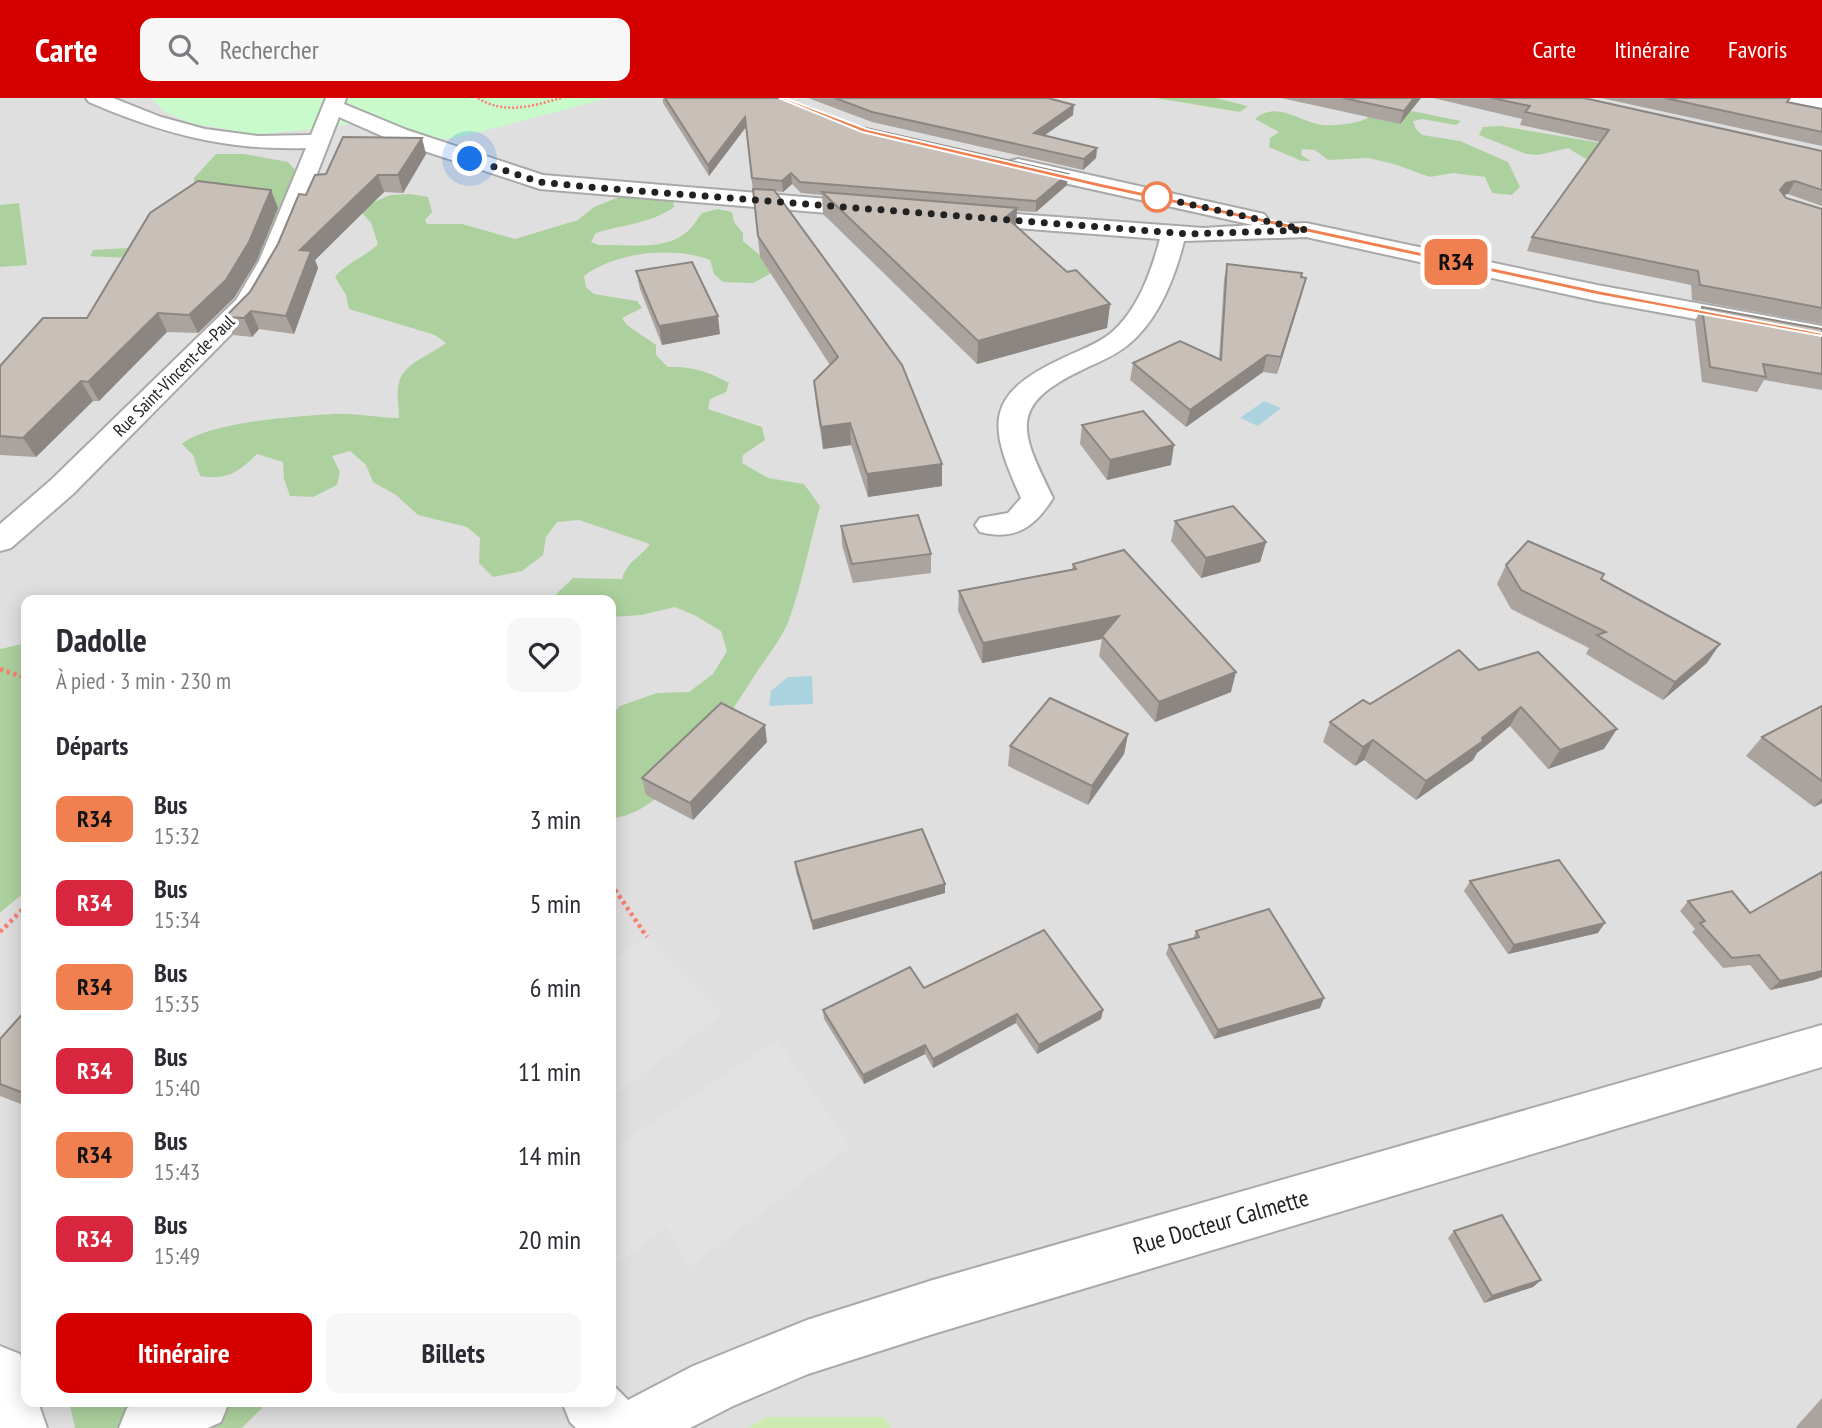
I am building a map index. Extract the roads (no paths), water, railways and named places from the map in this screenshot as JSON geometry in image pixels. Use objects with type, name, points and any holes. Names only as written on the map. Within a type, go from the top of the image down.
[{"type":"street","points":[[96,98],[123,103],[166,127],[224,140],[275,144],[320,141]]},
{"type":"street","points":[[1796,98],[1822,103]]},
{"type":"street","points":[[335,103],[399,135],[540,182],[895,211]]},
{"type":"street","name":"Rue Saint-Vincent-de-Paul","points":[[0,541],[62,486],[247,304],[271,261],[335,103]]},
{"type":"street","points":[[993,160],[1597,293],[1822,334]]},
{"type":"street","points":[[937,215],[1174,233],[1306,230]]},
{"type":"street","points":[[991,525],[1015,523],[1027,515],[1037,498],[1018,457],[1010,421],[1018,398],[1034,384],[1106,349],[1125,334],[1142,314],[1166,262],[1174,233]]},
{"type":"street","name":"Rue Docteur Calmette","points":[[632,1428],[713,1386],[807,1347],[933,1307],[1822,1046]]},
{"type":"street","points":[[0,1374],[19,1428]]},
{"type":"street","points":[[147,1428],[191,1407]]},
{"type":"street","points":[[595,1407],[617,1428]]},
{"type":"water","points":[[1264,401],[1281,408],[1258,426],[1240,418]]},
{"type":"water","points":[[812,676],[813,704],[769,706],[771,691],[788,677]]}]
